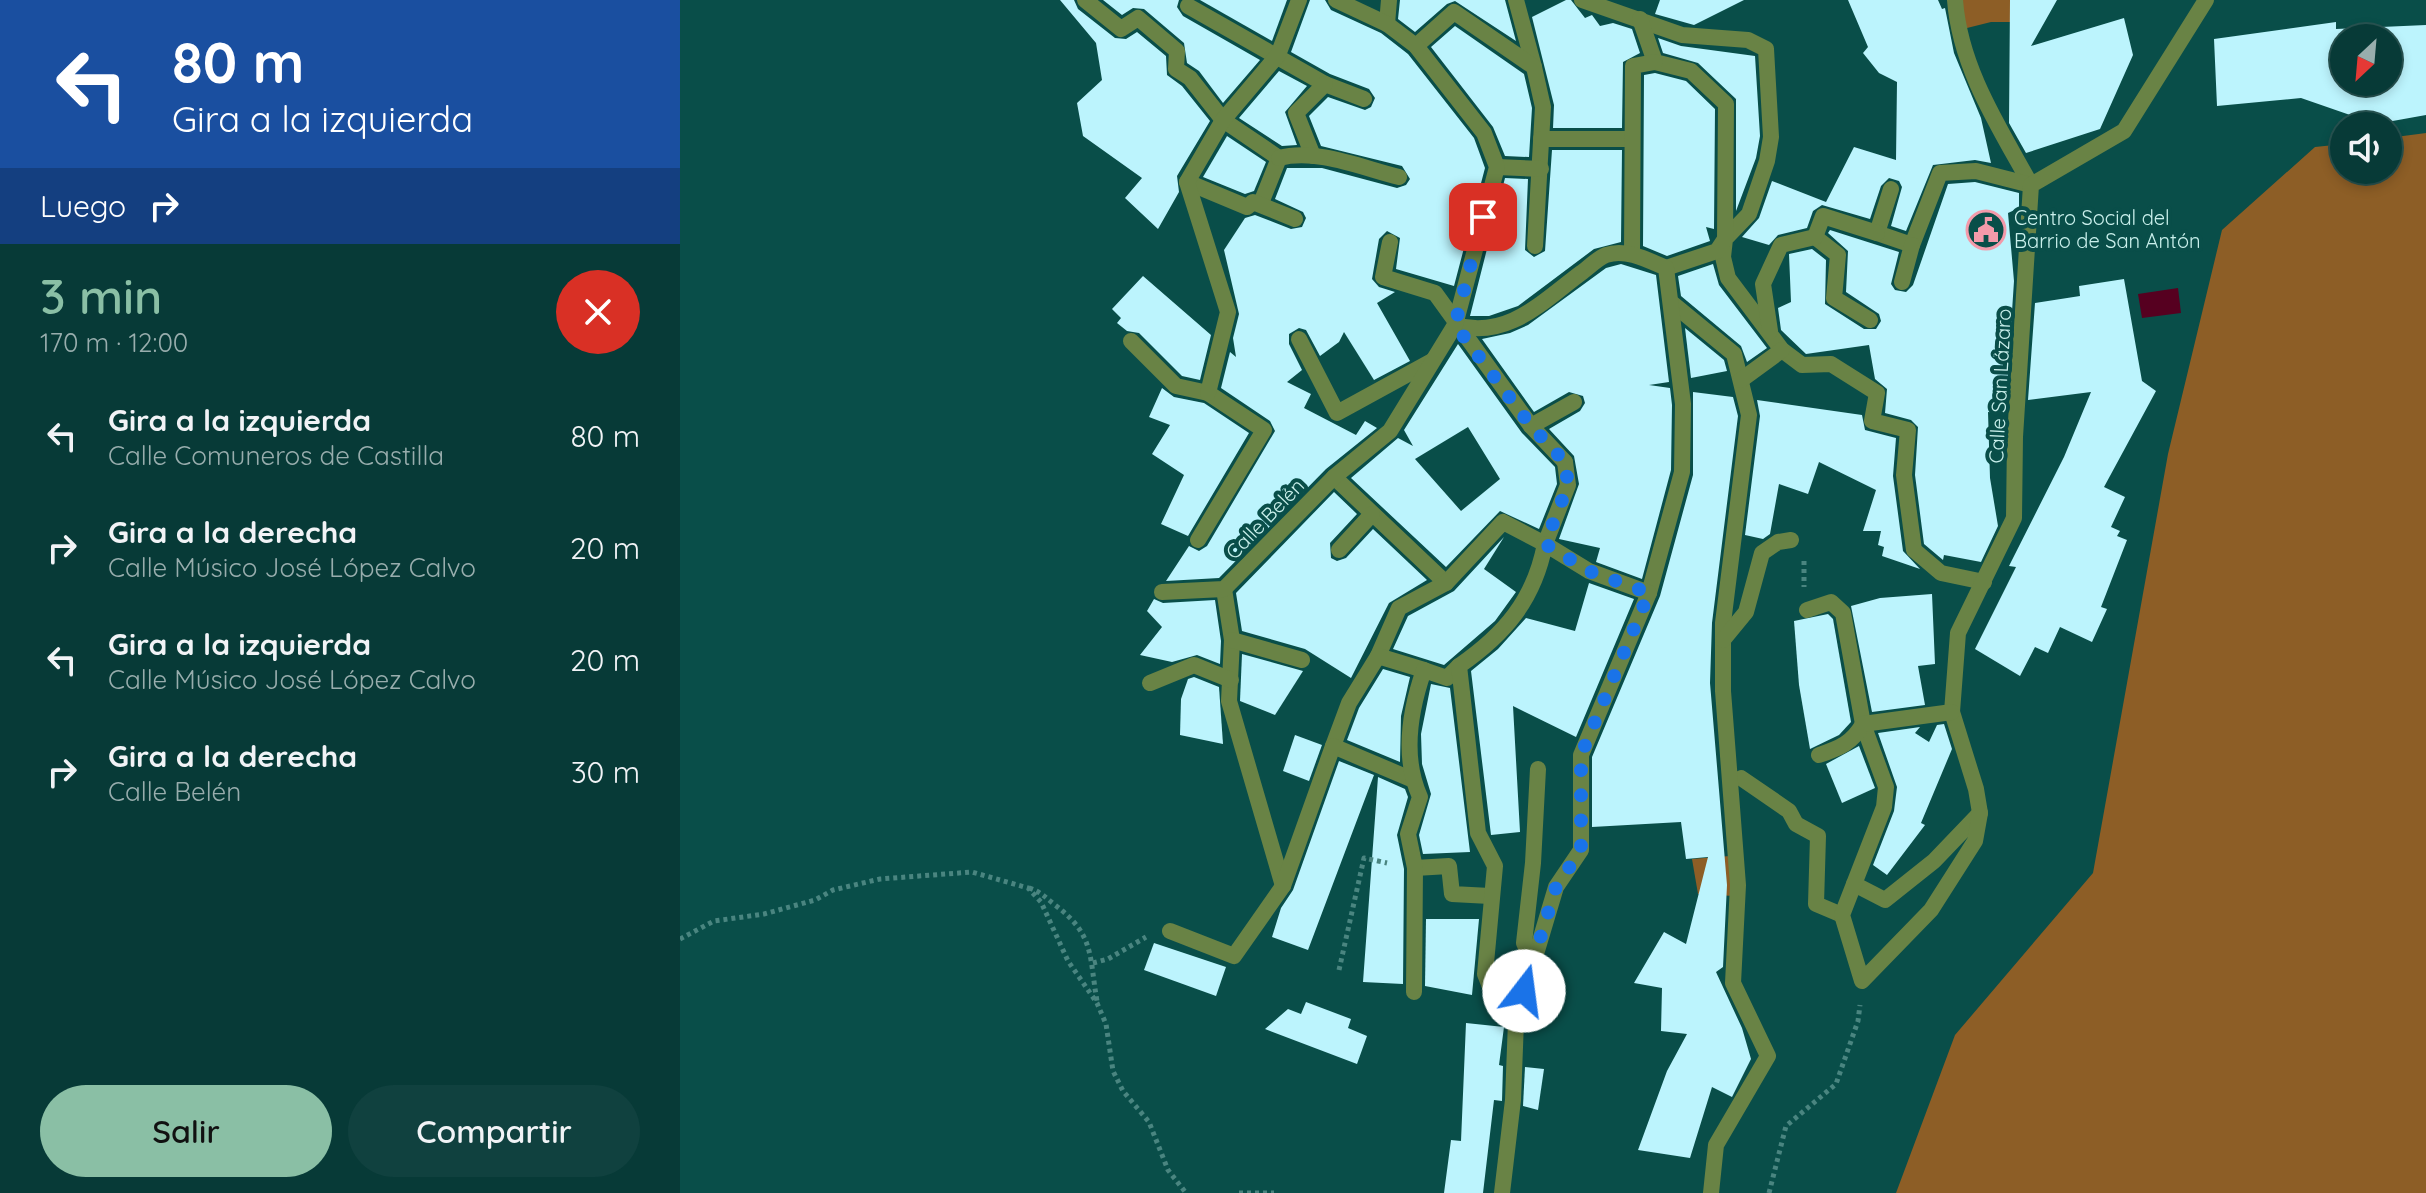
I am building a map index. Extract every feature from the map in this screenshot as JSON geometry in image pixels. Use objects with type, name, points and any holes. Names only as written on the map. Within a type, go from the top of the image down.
[{"type":"street","points":[[1085,0],[1121,29],[1138,18],[1177,51],[1176,69],[1190,78],[1223,120],[1279,158],[1295,154],[1313,156],[1399,177]]},
{"type":"street","points":[[1208,393],[1228,312],[1187,182],[1223,120],[1278,55],[1299,0]]},
{"type":"street","points":[[1336,0],[1387,24],[1416,46],[1477,123],[1497,167],[1541,169]]},
{"type":"street","points":[[1387,24],[1389,0]]},
{"type":"street","points":[[1516,0],[1543,107],[1535,246]]},
{"type":"street","points":[[1455,325],[1473,330],[1506,325],[1531,313],[1606,255],[1632,254],[1666,268],[1717,251],[1749,214],[1767,161],[1771,137],[1766,49],[1748,40],[1682,35],[1582,0]]},
{"type":"street","points":[[1955,0],[1957,29],[1984,102],[2031,185]]},
{"type":"street","points":[[1902,282],[1912,245],[1940,173],[1976,171],[2031,185],[2124,131],[2206,0]]},
{"type":"street","points":[[1188,6],[1325,84],[1364,99]]},
{"type":"street","points":[[1416,46],[1455,6],[1534,67]]},
{"type":"street","points":[[1640,19],[1655,62]]},
{"type":"street","points":[[1632,254],[1633,66],[1655,62],[1691,71],[1726,104],[1723,257],[1728,278],[1782,350],[1802,365],[1831,364],[1863,381],[1877,393],[1872,421],[1908,430],[1904,475],[1914,550],[1941,573],[1984,582]]},
{"type":"street","points":[[1313,156],[1296,113],[1325,84]]},
{"type":"street","points":[[1541,139],[1632,139]]},
{"type":"street","points":[[1261,203],[1279,158]]},
{"type":"street","name":"Calle Belén","points":[[1162,592],[1224,589],[1334,477],[1390,431],[1455,325],[1497,167]]},
{"type":"street","points":[[1187,182],[1247,207],[1253,202],[1261,203],[1295,219]]},
{"type":"street","name":"Calle San Lázaro","points":[[1980,813],[1952,712],[1958,633],[2014,518],[2015,437],[2031,185]]},
{"type":"street","points":[[1877,233],[1891,189]]},
{"type":"street","points":[[1815,237],[1823,216],[1912,245]]},
{"type":"street","points":[[1770,333],[1763,284],[1781,245],[1815,237]]},
{"type":"street","points":[[1815,237],[1838,255],[1834,298],[1870,320]]},
{"type":"street","points":[[1378,656],[1447,678],[1489,645],[1510,623],[1539,575],[1545,544],[1568,485],[1565,462],[1531,426],[1455,325],[1435,293],[1383,277],[1390,242]]},
{"type":"street","points":[[1502,1193],[1516,1021],[1556,887],[1581,850],[1581,755],[1649,593],[1682,472],[1683,404],[1673,304],[1666,268]]},
{"type":"street","points":[[1673,304],[1734,354],[1749,415],[1723,640],[1723,691],[1738,885],[1733,983],[1768,1056],[1716,1145],[1711,1193]]},
{"type":"street","name":"Calle Belén","points":[[1299,339],[1337,413],[1434,359]]},
{"type":"street","name":"Calle Belén","points":[[1131,341],[1176,386],[1208,393],[1264,430],[1198,540]]},
{"type":"street","points":[[1741,380],[1782,350]]},
{"type":"street","points":[[1531,426],[1574,402]]},
{"type":"street","name":"Calle Belén","points":[[1334,477],[1446,583]]},
{"type":"street","points":[[1339,550],[1372,514]]},
{"type":"street","points":[[1170,931],[1234,956],[1283,886],[1349,703],[1378,656],[1399,608],[1446,583],[1503,522],[1589,571],[1649,593]]},
{"type":"street","points":[[1723,640],[1746,612],[1762,553],[1778,542],[1791,540]]},
{"type":"street","name":"Calle Belén","points":[[1224,589],[1232,640],[1229,701],[1283,886]]},
{"type":"street","points":[[1807,610],[1831,602],[1843,613],[1863,724],[1886,787],[1884,807],[1842,915],[1862,981],[1931,910],[1975,841],[1980,813]]},
{"type":"street","points":[[1232,640],[1302,660]]},
{"type":"street","points":[[1150,683],[1194,665],[1231,680]]},
{"type":"street","points":[[1459,666],[1478,833],[1495,866],[1485,974],[1496,1002],[1516,1021]]},
{"type":"street","points":[[1414,992],[1415,868],[1408,834],[1420,797],[1413,780],[1410,711],[1424,670]]},
{"type":"street","points":[[1863,724],[1952,712]]},
{"type":"street","points":[[1819,755],[1843,747],[1855,738],[1863,724]]},
{"type":"street","points":[[1333,746],[1413,780]]},
{"type":"street","points":[[1532,961],[1524,943],[1533,863],[1538,769]]},
{"type":"street","points":[[1741,778],[1789,811],[1796,824],[1818,836],[1816,904],[1842,915]]},
{"type":"street","points":[[1854,884],[1885,900],[1934,861],[1980,813]]},
{"type":"street","points":[[1415,868],[1449,866],[1452,894],[1490,896]]},
{"type":"path","points":[[1791,540],[1804,558],[1807,610]]},
{"type":"path","points":[[1339,970],[1364,858],[1415,868]]},
{"type":"path","points":[[680,939],[714,921],[764,914],[815,900],[833,890],[880,879],[972,872],[1038,891],[1078,926],[1087,938],[1097,1003]]},
{"type":"path","points":[[1028,888],[1041,902],[1075,975],[1097,1003],[1106,1024],[1113,1071],[1123,1091],[1149,1122],[1168,1170],[1186,1193]]},
{"type":"path","points":[[1093,963],[1108,959],[1139,940],[1170,931]]},
{"type":"path","points":[[1769,1193],[1786,1126],[1836,1084],[1858,1021],[1862,981]]},
{"type":"path","points":[[1239,1193],[1274,1193]]},
{"type":"shaded area","points":[[1961,0],[2010,0],[2010,22],[1991,22],[1963,29]]},
{"type":"shaded area","points":[[2426,133],[2426,1193],[1896,1193],[1955,1035],[2093,873],[2168,454],[2222,230],[2315,147],[2330,145],[2330,184],[2402,184],[2402,136]]},
{"type":"shaded area","points":[[2178,288],[2181,313],[2142,318],[2138,294]]},
{"type":"shaded area","points":[[1730,856],[1734,896],[1698,894],[1692,859]]},
{"type":"building","points":[[1060,0],[1074,0],[1078,9],[1115,38],[1126,39],[1137,32],[1166,56],[1167,75],[1182,86],[1210,121],[1177,176],[1179,192],[1158,229],[1125,198],[1142,178],[1083,136],[1077,103],[1102,80],[1096,43]]},
{"type":"building","points":[[1103,0],[1179,0],[1177,7],[1183,16],[1260,60],[1223,103],[1199,71],[1187,63],[1184,43],[1144,9],[1133,8],[1122,15]]},
{"type":"building","points":[[1200,0],[1287,0],[1272,41]]},
{"type":"building","points":[[1310,0],[1325,0],[1331,10],[1381,33],[1408,54],[1474,138],[1485,168],[1454,286],[1396,269],[1400,238],[1387,231],[1379,239],[1372,279],[1379,287],[1395,292],[1377,303],[1410,361],[1374,380],[1344,332],[1339,342],[1320,356],[1306,330],[1299,328],[1289,334],[1289,344],[1302,370],[1287,382],[1311,394],[1304,408],[1356,435],[1365,421],[1377,428],[1326,469],[1219,578],[1166,581],[1189,546],[1199,551],[1207,546],[1275,431],[1270,421],[1221,388],[1230,352],[1236,357],[1233,338],[1239,314],[1224,250],[1245,218],[1255,215],[1291,229],[1302,227],[1306,218],[1303,212],[1275,199],[1287,168],[1322,168],[1397,188],[1406,185],[1410,179],[1402,166],[1321,146],[1309,116],[1328,97],[1365,110],[1371,107],[1375,98],[1369,89],[1330,74],[1291,52]]},
{"type":"building","points":[[1400,0],[1505,0],[1516,41],[1455,1],[1447,4],[1415,32],[1398,19]]},
{"type":"building","points":[[1571,0],[1585,18],[1592,15],[1600,26],[1613,23],[1632,29],[1640,53],[1623,62],[1622,128],[1553,128],[1554,105],[1532,17]]},
{"type":"building","points":[[1660,0],[1744,0],[1694,25],[1655,14]]},
{"type":"building","points":[[1848,0],[1938,0],[1942,9],[1945,8],[1954,53],[1981,118],[1991,163],[1975,160],[1933,165],[1906,231],[1891,226],[1902,187],[1899,181],[1889,178],[1881,186],[1870,219],[1822,205],[1813,211],[1807,228],[1778,235],[1769,245],[1742,237],[1759,218],[1772,181],[1826,202],[1854,147],[1896,160],[1897,82],[1879,73],[1863,53],[1868,47]]},
{"type":"building","points":[[2010,0],[2057,0],[2031,46],[2124,18],[2133,55],[2100,129],[2026,153],[2009,123]]},
{"type":"building","points":[[2336,22],[2330,24],[2330,96],[2402,96],[2402,26],[2426,25],[2426,115],[2402,119],[2402,112],[2341,112],[2301,98],[2217,106],[2214,39]]},
{"type":"building","points":[[1455,26],[1524,74],[1532,108],[1529,157],[1505,156],[1493,127],[1431,47]]},
{"type":"building","points":[[1658,38],[1681,46],[1755,56],[1760,136],[1756,158],[1736,211],[1736,99],[1698,63],[1663,53]]},
{"type":"building","points":[[1279,71],[1307,86],[1285,112],[1297,145],[1282,146],[1239,118]]},
{"type":"building","points":[[1655,73],[1686,81],[1715,109],[1714,229],[1706,227],[1710,241],[1667,256],[1643,246],[1644,75]]},
{"type":"building","points":[[1227,136],[1266,162],[1254,191],[1245,194],[1203,177]]},
{"type":"building","points":[[1552,150],[1622,150],[1621,242],[1594,249],[1518,306],[1489,316],[1470,316],[1505,178],[1528,179],[1525,250],[1534,257],[1545,251]]},
{"type":"building","points":[[1975,182],[2019,193],[2019,208],[2008,213],[2014,281],[2006,403],[1999,404],[1998,413],[1988,412],[1990,478],[1998,526],[1981,562],[1944,555],[1943,560],[1924,544],[1915,475],[1918,427],[1911,420],[1885,413],[1887,389],[1875,379],[1869,345],[1806,354],[1781,330],[1778,308],[1791,302],[1789,254],[1812,249],[1826,260],[1825,304],[1864,329],[1876,329],[1881,321],[1879,314],[1846,292],[1848,251],[1828,233],[1830,230],[1899,252],[1891,284],[1895,290],[1906,292],[1913,285],[1948,184]]},
{"type":"building","points":[[1621,264],[1656,275],[1669,382],[1649,385],[1670,388],[1672,405],[1671,470],[1642,579],[1596,562],[1600,548],[1559,539],[1579,484],[1574,456],[1549,429],[1580,411],[1585,403],[1583,396],[1569,392],[1534,412],[1482,339],[1510,333],[1528,325],[1606,268]]},
{"type":"building","points":[[1713,264],[1719,285],[1767,348],[1747,362],[1741,346],[1681,296],[1678,276]]},
{"type":"building","points":[[1143,276],[1211,335],[1200,380],[1182,376],[1139,333],[1127,331],[1117,323],[1121,318],[1112,309]]},
{"type":"building","points":[[2124,279],[2142,381],[2156,391],[2104,487],[2125,497],[2111,527],[2120,531],[2117,536],[2127,540],[2101,607],[2107,609],[2092,642],[2060,627],[2048,653],[2035,647],[2020,676],[1975,649],[2016,567],[2009,566],[2064,457],[2091,392],[2028,400],[2035,303],[2080,296],[2079,286]]},
{"type":"building","points":[[1685,328],[1724,360],[1727,371],[1691,378]]},
{"type":"building","points":[[1458,344],[1522,433],[1555,467],[1557,484],[1539,529],[1500,511],[1446,567],[1351,478],[1398,438],[1413,446],[1404,430]],"holes":[[[1468,427],[1500,479],[1461,511],[1415,459]]]},
{"type":"building","points":[[1162,388],[1174,397],[1204,403],[1249,433],[1188,536],[1161,524],[1184,475],[1152,454],[1170,425],[1149,417]]},
{"type":"building","points":[[1693,392],[1733,397],[1738,416],[1712,623],[1710,683],[1727,885],[1723,967],[1716,972],[1742,1028],[1751,1059],[1732,1097],[1712,1087],[1690,1158],[1638,1150],[1667,1071],[1687,1034],[1661,1031],[1662,988],[1634,983],[1664,932],[1686,944],[1708,857],[1686,859],[1681,822],[1592,827],[1592,757],[1660,596],[1693,475]]},
{"type":"building","points":[[1757,400],[1862,415],[1865,430],[1896,438],[1893,476],[1903,551],[1920,569],[1882,556],[1884,547],[1878,545],[1881,531],[1863,531],[1876,490],[1819,462],[1808,494],[1779,484],[1770,534],[1763,539],[1745,535],[1760,416]]},
{"type":"building","points":[[1334,492],[1357,514],[1330,543],[1331,558],[1337,561],[1346,558],[1373,529],[1427,580],[1389,603],[1351,678],[1305,649],[1242,631],[1236,593]]},
{"type":"building","points":[[1504,537],[1484,569],[1516,592],[1495,621],[1444,665],[1393,649],[1408,616],[1454,591]]},
{"type":"building","points":[[1589,583],[1634,599],[1576,737],[1513,706],[1520,832],[1491,835],[1471,671],[1498,649],[1526,618],[1575,631]]},
{"type":"building","points":[[1932,594],[1935,664],[1918,666],[1925,705],[1872,712],[1851,606],[1880,598]]},
{"type":"building","points":[[1154,599],[1163,603],[1215,600],[1221,641],[1220,664],[1197,655],[1172,662],[1140,655],[1162,627],[1147,611]]},
{"type":"building","points":[[1828,614],[1833,619],[1851,722],[1839,735],[1810,749],[1799,685],[1794,621]]},
{"type":"building","points":[[1242,654],[1303,671],[1275,715],[1240,701]]},
{"type":"building","points":[[1383,669],[1410,677],[1401,716],[1400,762],[1347,740],[1359,708]]},
{"type":"building","points":[[1194,677],[1219,687],[1223,744],[1180,735],[1181,699],[1188,679]]},
{"type":"building","points":[[1431,684],[1450,688],[1470,852],[1423,854],[1419,835],[1431,794],[1422,764],[1421,734]]},
{"type":"building","points":[[1944,724],[1952,749],[1921,823],[1925,825],[1887,875],[1873,865],[1894,811],[1897,787],[1878,733],[1920,727],[1915,733],[1929,742],[1937,725]]},
{"type":"building","points":[[1295,735],[1322,745],[1309,781],[1283,771]]},
{"type":"building","points":[[1859,746],[1875,788],[1842,803],[1826,764]]},
{"type":"building","points":[[1339,761],[1374,775],[1308,950],[1272,937],[1281,908],[1293,890]]},
{"type":"building","points":[[1378,777],[1405,789],[1408,797],[1397,835],[1404,869],[1403,984],[1363,982]]},
{"type":"building","points":[[1426,919],[1479,919],[1472,995],[1425,986]]},
{"type":"building","points":[[1154,943],[1226,967],[1216,996],[1144,970]]},
{"type":"building","points":[[1306,1002],[1351,1019],[1348,1028],[1367,1036],[1357,1064],[1265,1029],[1288,1009],[1301,1014]]},
{"type":"building","points":[[1466,1023],[1504,1027],[1499,1065],[1503,1066],[1502,1101],[1494,1100],[1483,1193],[1444,1193],[1451,1140],[1461,1141]]},
{"type":"building","points":[[1525,1067],[1544,1069],[1538,1110],[1523,1106]]},
{"type":"place","name":"Centro Social del Barrio de San Antón","points":[[1986,230]]},
{"type":"route","points":[[1483,217],[1455,325],[1531,426],[1565,462],[1568,485],[1545,544],[1589,571],[1649,593],[1581,755],[1581,850],[1556,887],[1524,991]]}]
